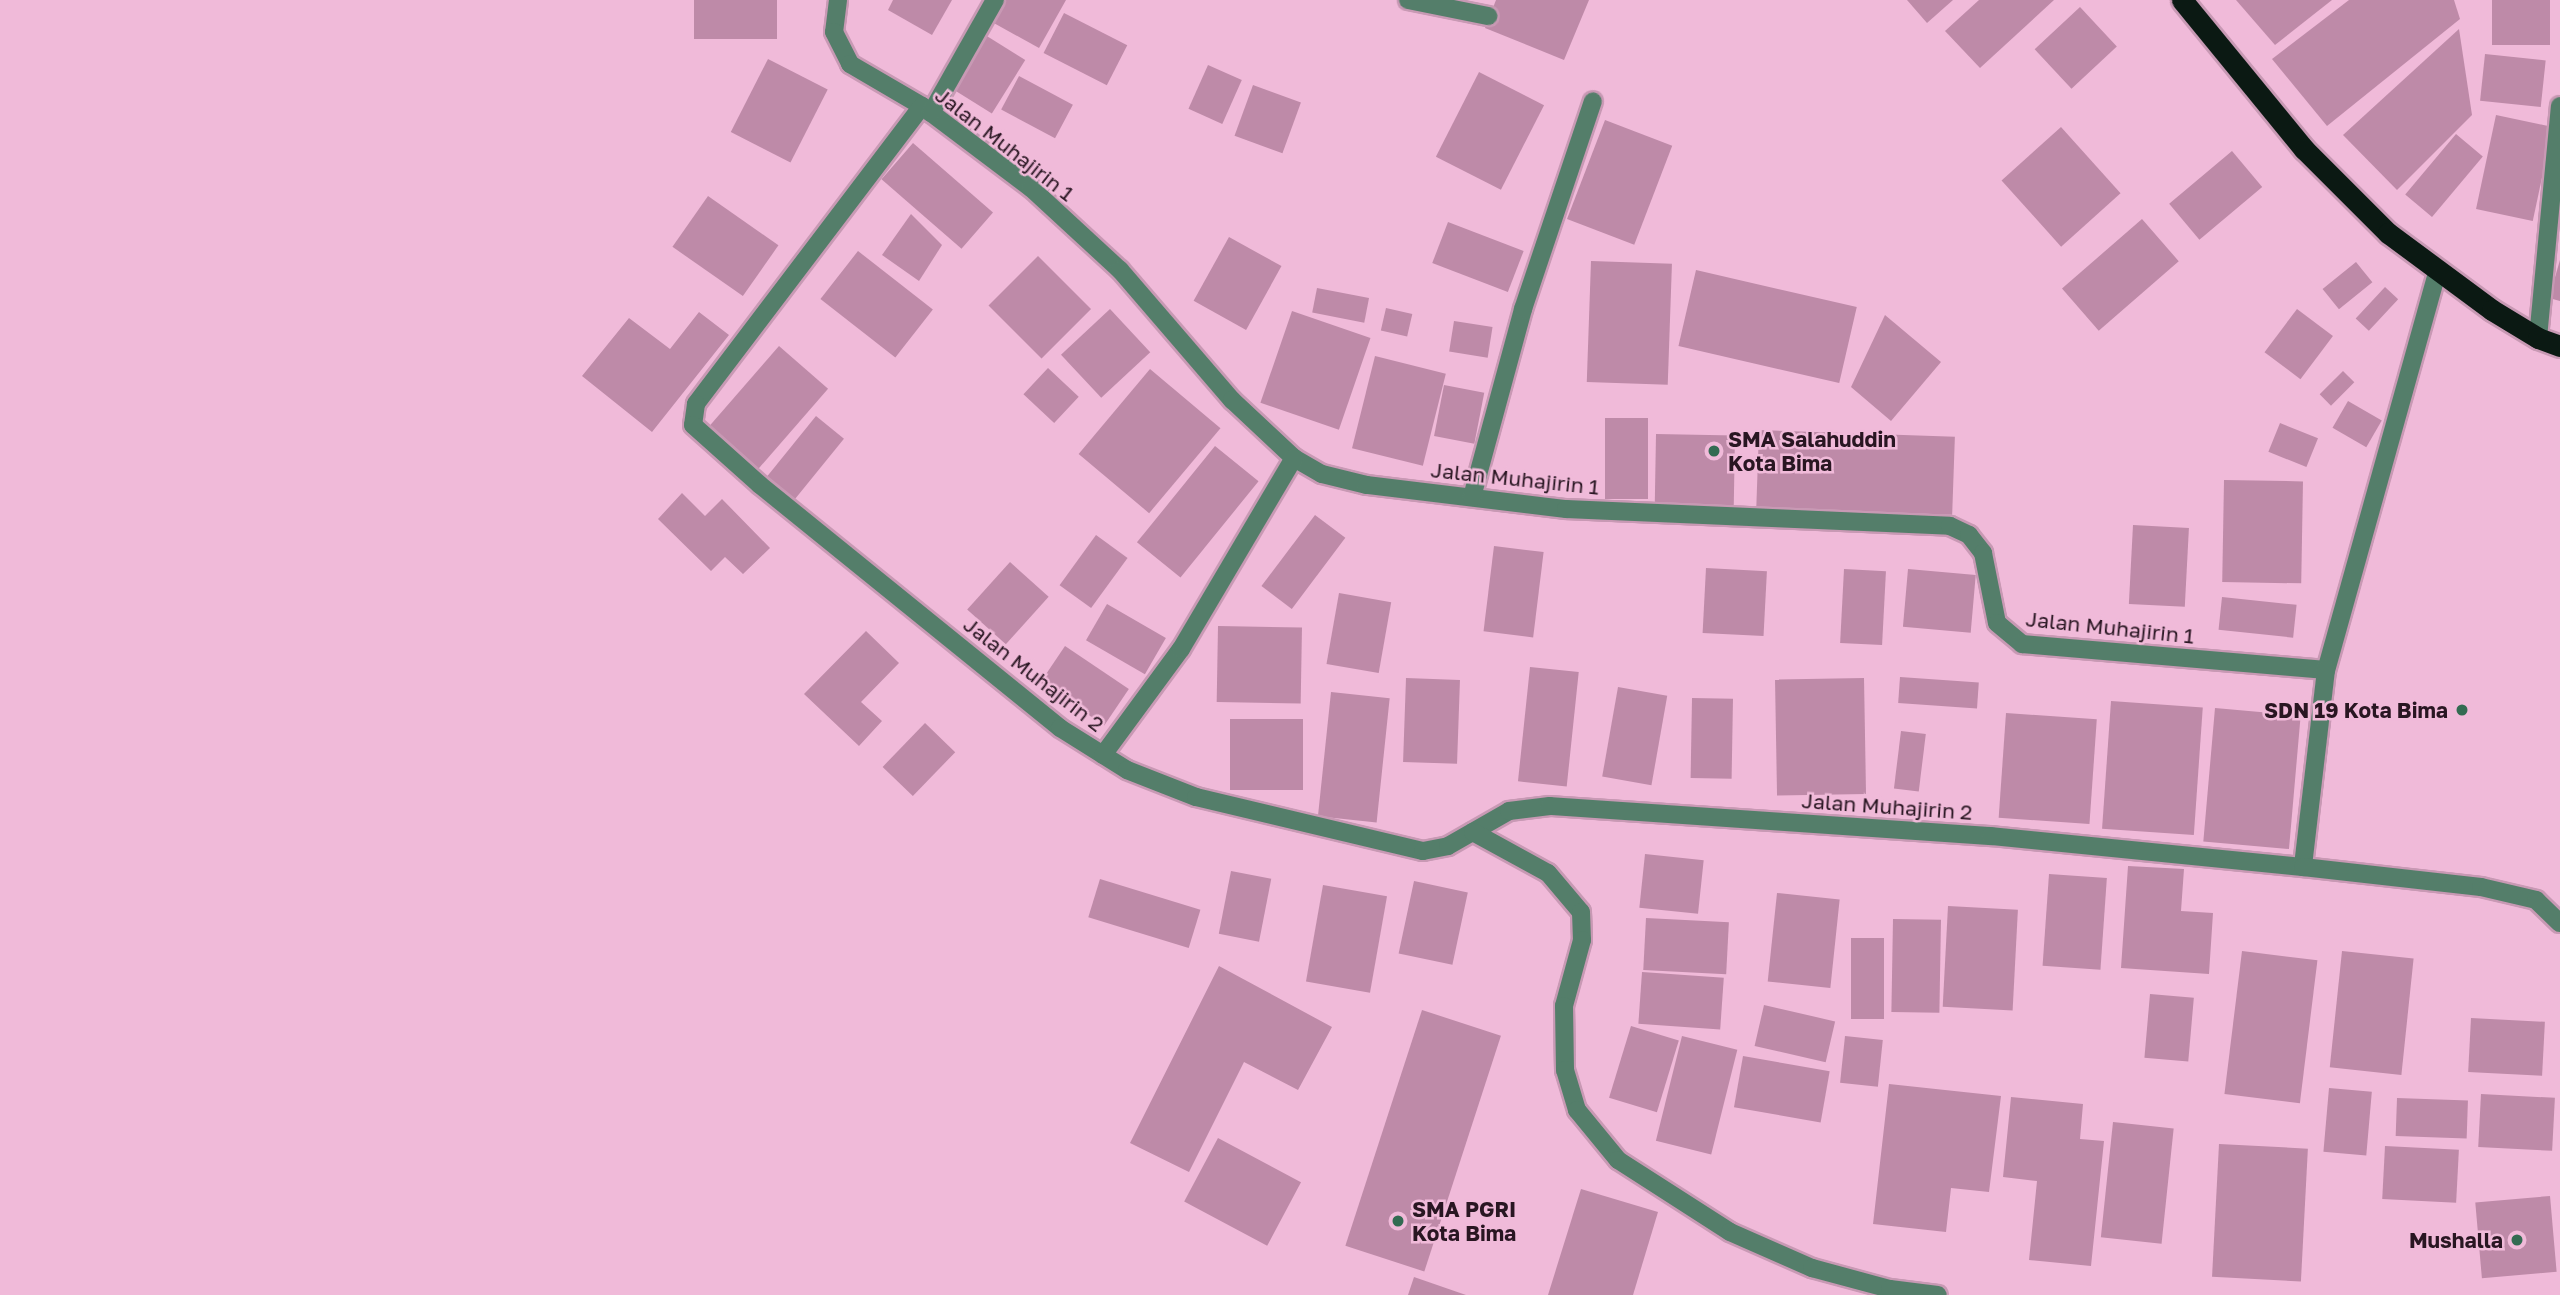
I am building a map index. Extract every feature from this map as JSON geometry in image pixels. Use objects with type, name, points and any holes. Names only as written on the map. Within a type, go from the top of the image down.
[{"type":"highway","points":[[2182,0],[2304,149],[2388,233],[2437,273],[2538,338],[2560,346]]},
{"type":"street","name":"Jalan Muhajirin 1","points":[[838,0],[834,32],[842,55],[926,109],[1031,188],[1119,270],[1232,400],[1294,458],[1322,474],[1367,485],[1566,509],[1950,526],[1969,535],[1983,553],[1997,623],[2022,644],[2326,670]]},
{"type":"street","points":[[926,109],[995,0]]},
{"type":"street","points":[[1408,0],[1488,16]]},
{"type":"street","points":[[1472,497],[1523,309],[1593,101]]},
{"type":"street","points":[[2538,338],[2560,106]]},
{"type":"street","name":"Jalan Muhajirin 2","points":[[926,109],[692,414],[697,432],[1060,728],[1127,770],[1196,797],[1380,844],[1437,849],[1509,811],[1550,806],[1991,836],[2303,867],[2514,895],[2536,900],[2560,923]]},
{"type":"street","points":[[2303,867],[2326,670],[2437,273]]},
{"type":"street","points":[[1103,755],[1181,649],[1294,458]]},
{"type":"street","points":[[1473,832],[1548,873],[1581,912],[1582,940],[1564,1006],[1565,1070],[1577,1110],[1618,1160],[1730,1232],[1812,1268],[1890,1289],[1938,1295]]},
{"type":"building","points":[[694,0],[777,0],[777,39],[694,39]]},
{"type":"building","points":[[893,0],[952,0],[932,35],[888,10]]},
{"type":"building","points":[[1004,0],[1066,0],[1039,48],[992,22]]},
{"type":"building","points":[[1496,0],[1589,0],[1564,60],[1485,28]]},
{"type":"building","points":[[1907,0],[1953,0],[1927,23]]},
{"type":"building","points":[[1979,0],[2054,0],[1980,68],[1945,31]]},
{"type":"building","points":[[2236,0],[2332,0],[2275,45]]},
{"type":"building","points":[[2349,0],[2454,0],[2460,19],[2327,126],[2272,59]]},
{"type":"building","points":[[2492,0],[2550,0],[2550,45],[2492,45]]},
{"type":"building","points":[[2080,7],[2117,46],[2071,89],[2035,49]]},
{"type":"building","points":[[1064,13],[1127,45],[1107,85],[1044,53]]},
{"type":"building","points":[[2459,29],[2472,115],[2397,190],[2343,135]]},
{"type":"building","points":[[982,33],[1025,60],[992,113],[949,86]]},
{"type":"building","points":[[2485,54],[2546,60],[2541,107],[2480,101]]},
{"type":"building","points":[[768,59],[828,89],[790,162],[731,132]]},
{"type":"building","points":[[1208,65],[1242,80],[1222,124],[1188,109]]},
{"type":"building","points":[[1479,72],[1544,105],[1501,190],[1436,157]]},
{"type":"building","points":[[1019,76],[1073,105],[1055,138],[1001,110]]},
{"type":"building","points":[[1253,85],[1301,102],[1282,153],[1235,136]]},
{"type":"building","points":[[2496,115],[2553,127],[2533,221],[2476,209]]},
{"type":"building","points":[[1605,120],[1672,146],[1634,245],[1567,219]]},
{"type":"building","points":[[2061,127],[2121,193],[2061,247],[2002,181]]},
{"type":"building","points":[[2456,134],[2483,156],[2432,217],[2405,195]]},
{"type":"building","points":[[913,143],[993,213],[962,249],[882,179]]},
{"type":"building","points":[[2232,151],[2262,187],[2199,240],[2169,204]]},
{"type":"building","points":[[708,196],[778,245],[743,296],[672,247]]},
{"type":"building","points":[[911,214],[942,245],[919,281],[882,255]]},
{"type":"building","points":[[2142,219],[2179,261],[2099,331],[2062,289]]},
{"type":"building","points":[[1448,222],[1524,251],[1508,292],[1432,263]]},
{"type":"building","points":[[1229,237],[1281,266],[1246,330],[1194,301]]},
{"type":"building","points":[[858,251],[933,309],[895,358],[820,299]]},
{"type":"building","points":[[1038,256],[1091,309],[1042,359],[989,305]]},
{"type":"building","points":[[2560,260],[2560,301],[2549,298]]},
{"type":"building","points":[[1591,261],[1672,264],[1668,385],[1587,382]]},
{"type":"building","points":[[2356,262],[2372,282],[2339,309],[2323,289]]},
{"type":"building","points":[[1696,270],[1857,307],[1839,383],[1678,346]]},
{"type":"building","points":[[2385,287],[2398,299],[2369,331],[2356,318]]},
{"type":"building","points":[[1317,288],[1369,298],[1364,323],[1312,313]]},
{"type":"building","points":[[1386,308],[1412,314],[1407,336],[1381,330]]},
{"type":"building","points":[[1110,309],[1150,352],[1101,398],[1061,355]]},
{"type":"building","points":[[2297,309],[2333,336],[2300,379],[2265,352]]},
{"type":"building","points":[[1292,311],[1370,338],[1339,430],[1260,403]]},
{"type":"building","points":[[699,312],[729,335],[652,432],[582,376],[629,318],[670,349]]},
{"type":"building","points":[[1885,315],[1941,362],[1891,421],[1851,387]]},
{"type":"building","points":[[1454,321],[1493,327],[1488,358],[1449,352]]},
{"type":"building","points":[[779,346],[828,389],[756,472],[707,429]]},
{"type":"building","points":[[1375,356],[1446,374],[1423,466],[1352,448]]},
{"type":"building","points":[[1048,368],[1079,397],[1054,423],[1023,394]]},
{"type":"building","points":[[1150,369],[1220,428],[1149,513],[1079,454]]},
{"type":"building","points":[[2343,371],[2354,382],[2331,406],[2320,394]]},
{"type":"building","points":[[1444,385],[1484,393],[1474,444],[1434,436]]},
{"type":"building","points":[[2348,401],[2382,420],[2366,447],[2332,428]]},
{"type":"building","points":[[816,416],[844,439],[793,502],[765,479]]},
{"type":"building","points":[[1605,418],[1648,418],[1648,499],[1605,499]]},
{"type":"building","points":[[2280,423],[2318,438],[2306,467],[2268,452]]},
{"type":"building","points":[[1759,430],[1955,437],[1952,515],[1756,508]]},
{"type":"building","points":[[1656,434],[1735,435],[1734,508],[1655,507]]},
{"type":"building","points":[[1215,446],[1259,481],[1180,578],[1137,542]]},
{"type":"building","points":[[2224,480],[2303,481],[2301,583],[2222,582]]},
{"type":"building","points":[[682,493],[705,516],[722,499],[770,548],[743,574],[725,557],[711,571],[658,519]]},
{"type":"building","points":[[1315,515],[1345,538],[1292,609],[1261,586]]},
{"type":"building","points":[[2133,525],[2189,528],[2185,607],[2129,604]]},
{"type":"building","points":[[1096,535],[1128,558],[1091,608],[1060,585]]},
{"type":"building","points":[[1494,546],[1544,552],[1533,637],[1484,631]]},
{"type":"building","points":[[1010,562],[1049,597],[1006,644],[967,610]]},
{"type":"building","points":[[1706,568],[1767,571],[1764,636],[1703,633]]},
{"type":"building","points":[[1844,569],[1886,571],[1882,645],[1840,643]]},
{"type":"building","points":[[1908,569],[1976,575],[1971,633],[1903,627]]},
{"type":"building","points":[[1339,593],[1391,602],[1379,673],[1326,664]]},
{"type":"building","points":[[2222,597],[2297,605],[2293,638],[2219,630]]},
{"type":"building","points":[[1107,604],[1166,638],[1145,674],[1086,640]]},
{"type":"building","points":[[1218,626],[1302,627],[1301,703],[1217,702]]},
{"type":"building","points":[[866,631],[899,663],[861,702],[882,721],[859,746],[804,694]]},
{"type":"building","points":[[1065,646],[1129,689],[1104,726],[1040,682]]},
{"type":"building","points":[[1530,667],[1579,672],[1567,786],[1518,781]]},
{"type":"building","points":[[1900,677],[1979,683],[1977,708],[1898,703]]},
{"type":"building","points":[[1406,678],[1460,680],[1457,764],[1403,762]]},
{"type":"building","points":[[1864,678],[1866,794],[1777,796],[1775,680]]},
{"type":"building","points":[[1618,687],[1667,696],[1651,785],[1602,777]]},
{"type":"building","points":[[1331,692],[1390,698],[1377,822],[1318,816]]},
{"type":"building","points":[[1692,698],[1733,699],[1732,779],[1691,778]]},
{"type":"building","points":[[2111,701],[2203,707],[2194,835],[2102,829]]},
{"type":"building","points":[[2215,708],[2301,715],[2289,849],[2203,841]]},
{"type":"building","points":[[2006,713],[2097,719],[2089,824],[1999,818]]},
{"type":"building","points":[[1230,719],[1303,719],[1303,790],[1230,790]]},
{"type":"building","points":[[925,723],[955,752],[913,796],[883,767]]},
{"type":"building","points":[[1901,731],[1926,734],[1919,792],[1894,789]]},
{"type":"building","points":[[1645,854],[1704,860],[1698,914],[1639,908]]},
{"type":"building","points":[[2128,866],[2184,869],[2181,911],[2213,913],[2209,974],[2121,968]]},
{"type":"building","points":[[1231,871],[1271,879],[1259,942],[1219,934]]},
{"type":"building","points":[[2049,874],[2107,878],[2100,970],[2043,966]]},
{"type":"building","points":[[1100,879],[1200,910],[1189,948],[1088,917]]},
{"type":"building","points":[[1414,881],[1468,892],[1452,965],[1399,953]]},
{"type":"building","points":[[1323,885],[1387,896],[1370,993],[1306,982]]},
{"type":"building","points":[[1777,893],[1840,900],[1830,988],[1768,982]]},
{"type":"building","points":[[1948,906],[2018,910],[2013,1011],[1943,1007]]},
{"type":"building","points":[[1646,918],[1729,922],[1726,974],[1643,970]]},
{"type":"building","points":[[1893,919],[1941,920],[1939,1013],[1891,1012]]},
{"type":"building","points":[[1851,938],[1884,938],[1884,1019],[1851,1019]]},
{"type":"building","points":[[2242,951],[2317,960],[2300,1103],[2224,1094]]},
{"type":"building","points":[[2342,951],[2414,959],[2401,1075],[2330,1067]]},
{"type":"building","points":[[1219,966],[1332,1027],[1298,1090],[1244,1062],[1189,1172],[1130,1143]]},
{"type":"building","points":[[1642,972],[1724,978],[1720,1030],[1638,1024]]},
{"type":"building","points":[[2150,994],[2194,998],[2188,1062],[2144,1058]]},
{"type":"building","points":[[1764,1005],[1835,1021],[1826,1062],[1755,1046]]},
{"type":"building","points":[[1422,1010],[1501,1036],[1424,1272],[1345,1246]]},
{"type":"building","points":[[2471,1018],[2545,1022],[2542,1076],[2468,1072]]},
{"type":"building","points":[[1631,1026],[1679,1041],[1657,1112],[1609,1098]]},
{"type":"building","points":[[1682,1036],[1737,1050],[1711,1155],[1656,1141]]},
{"type":"building","points":[[1845,1036],[1883,1040],[1878,1087],[1840,1083]]},
{"type":"building","points":[[1743,1056],[1830,1071],[1821,1122],[1734,1107]]},
{"type":"building","points":[[1889,1084],[2001,1096],[1989,1192],[1951,1188],[1946,1232],[1873,1224]]},
{"type":"building","points":[[2329,1088],[2372,1092],[2366,1156],[2323,1152]]},
{"type":"building","points":[[2481,1094],[2555,1098],[2552,1151],[2478,1147]]},
{"type":"building","points":[[2011,1097],[2083,1104],[2080,1139],[2104,1141],[2091,1266],[2029,1260],[2037,1181],[2003,1177]]},
{"type":"building","points":[[2397,1098],[2468,1100],[2467,1138],[2396,1136]]},
{"type":"building","points":[[2113,1122],[2174,1128],[2162,1244],[2101,1237]]},
{"type":"building","points":[[1218,1138],[1301,1182],[1267,1246],[1184,1202]]},
{"type":"building","points":[[2219,1144],[2308,1149],[2301,1281],[2212,1277]]},
{"type":"building","points":[[2385,1146],[2459,1150],[2456,1203],[2382,1199]]},
{"type":"building","points":[[1581,1189],[1658,1212],[1633,1295],[1548,1295]]},
{"type":"building","points":[[2550,1196],[2557,1272],[2482,1278],[2475,1203]]},
{"type":"building","points":[[1414,1277],[1466,1295],[1408,1295]]},
{"type":"place","name":"SMA Salahuddin Kota Bima","points":[[1714,451]]},
{"type":"place","name":"SDN 19 Kota Bima","points":[[2462,710]]},
{"type":"place","name":"SMA PGRI Kota Bima","points":[[1398,1221]]},
{"type":"place","name":"Mushalla","points":[[2517,1240]]}]
